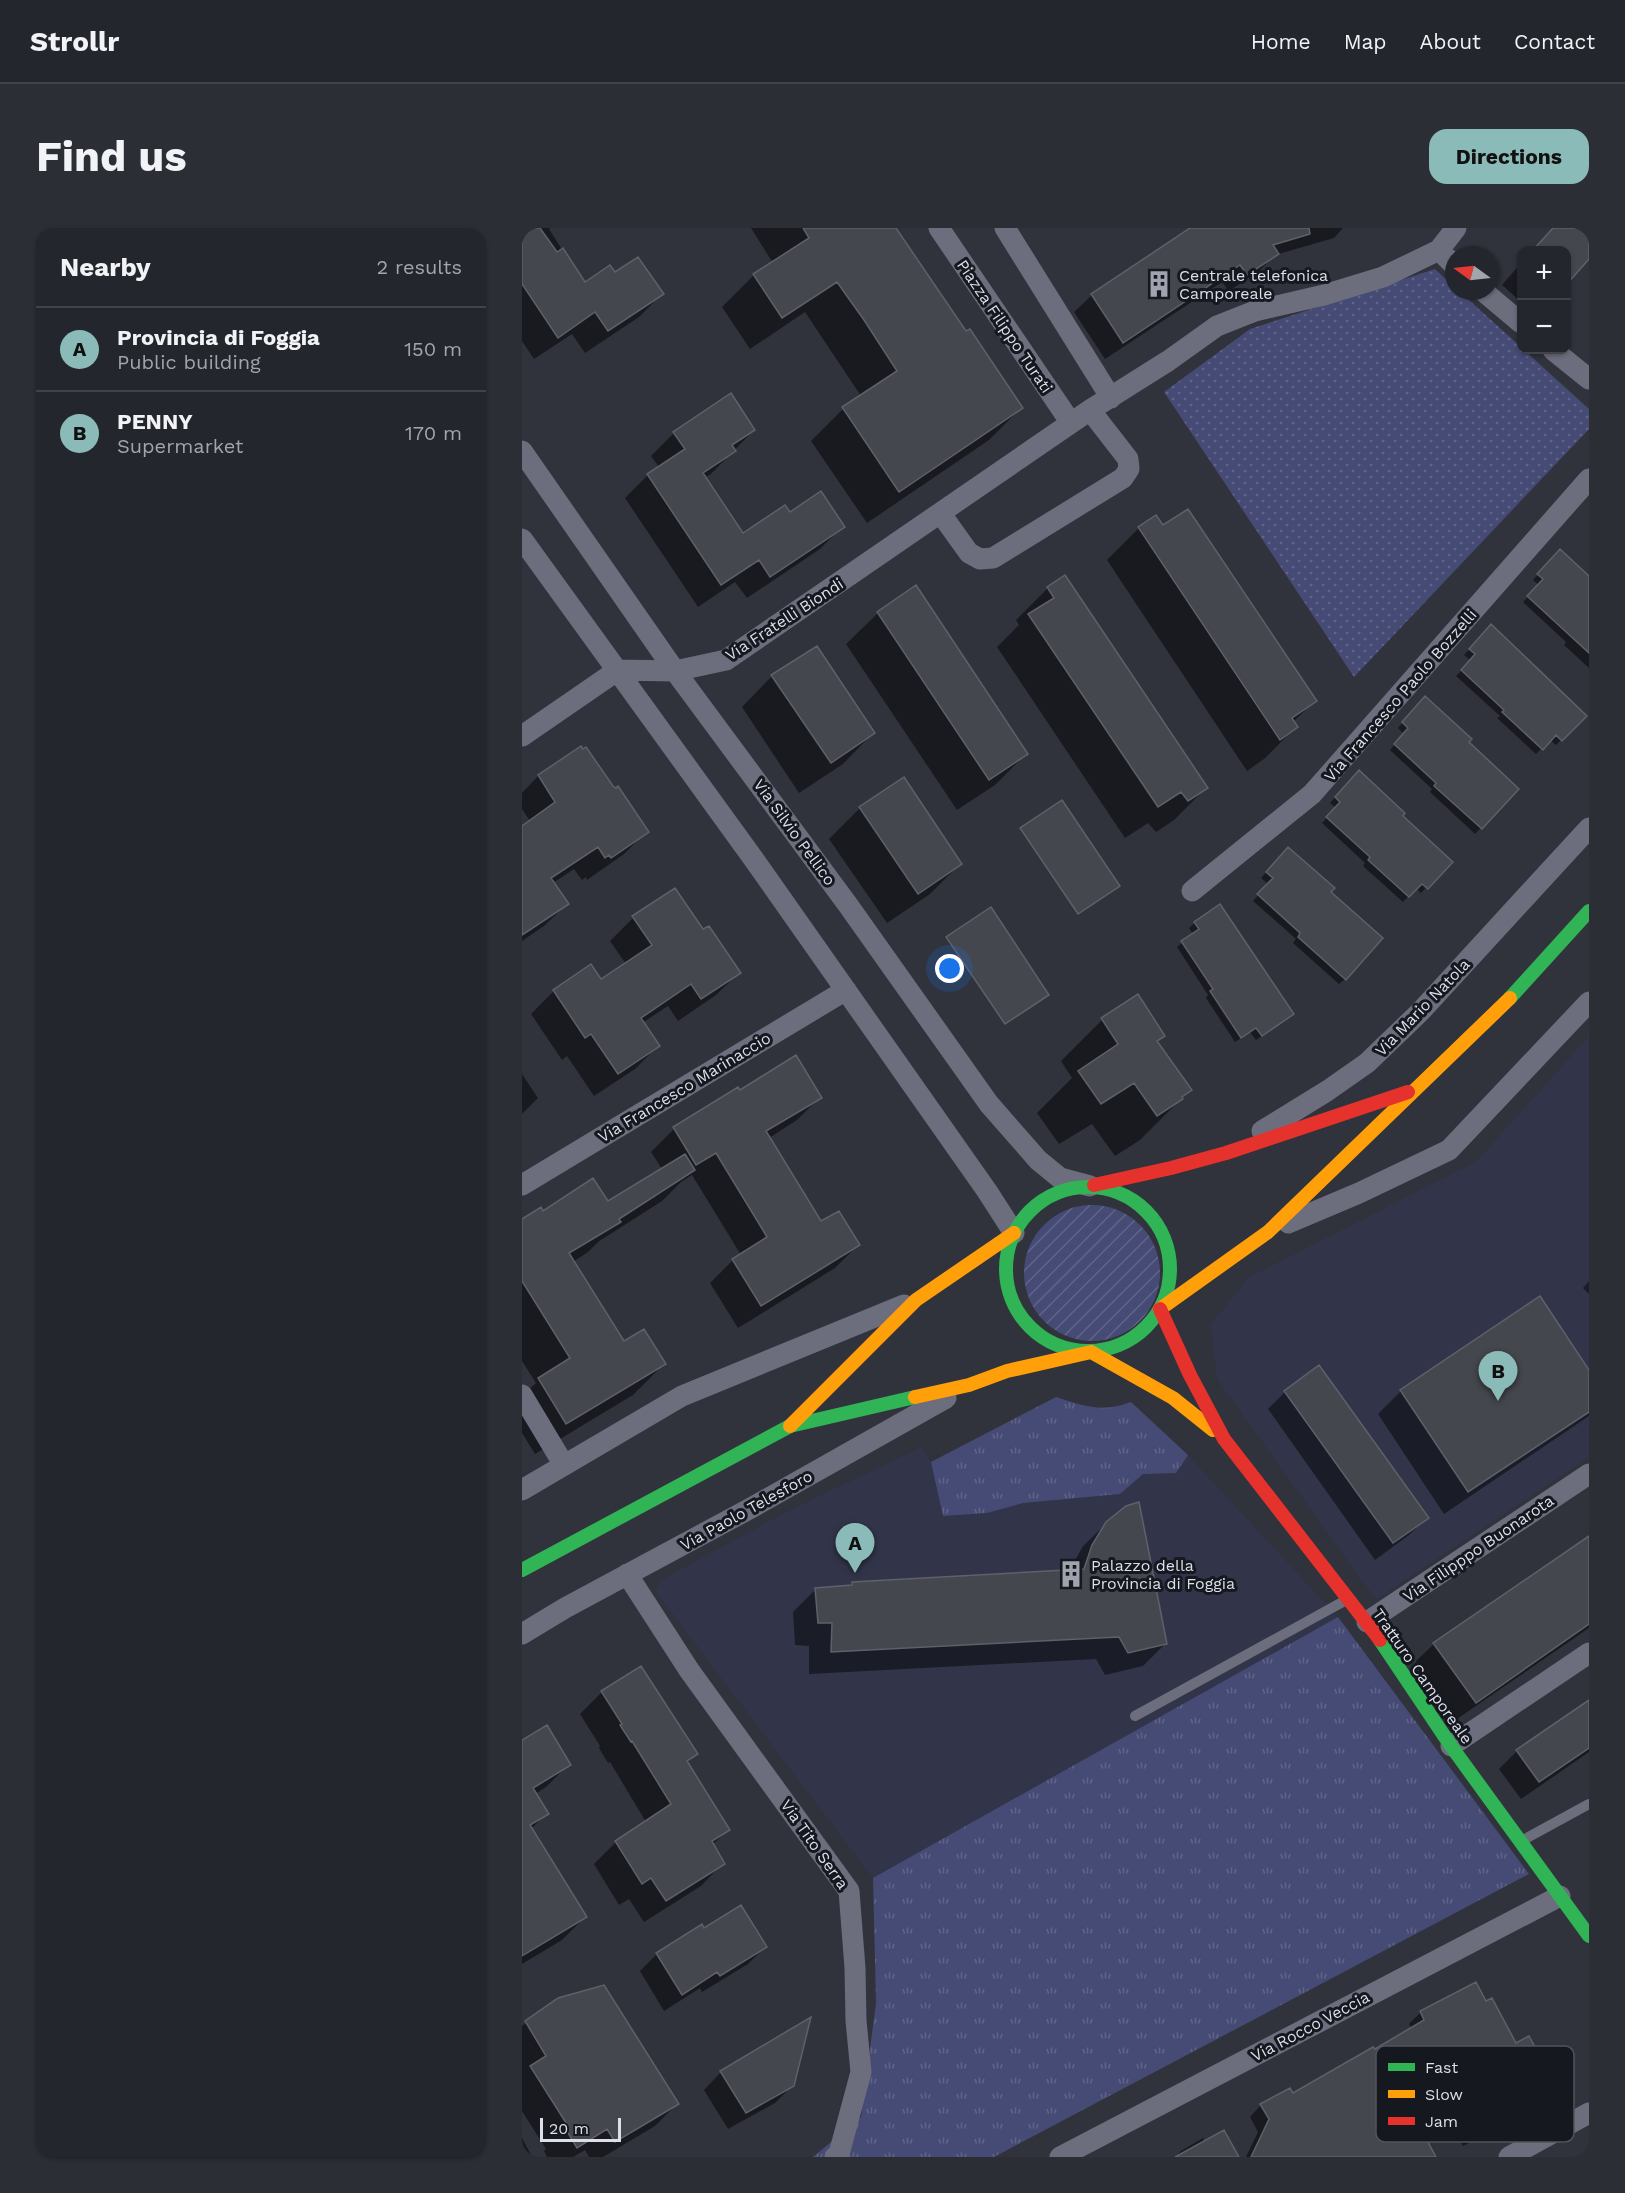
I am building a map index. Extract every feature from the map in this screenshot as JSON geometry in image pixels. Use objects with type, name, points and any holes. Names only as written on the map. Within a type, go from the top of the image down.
[{"type":"street","name":"Piazza Filippo Turati","points":[[939,228],[1071,423]]},
{"type":"street","points":[[1005,228],[1111,398]]},
{"type":"street","name":"Via Fratelli Biondi","points":[[618,670],[675,670],[726,660],[1090,410],[1168,361],[1217,326],[1255,311],[1324,295],[1383,277],[1438,250],[1456,228]]},
{"type":"street","points":[[1438,250],[1445,257]]},
{"type":"street","points":[[1494,300],[1517,320]]},
{"type":"street","points":[[1558,354],[1589,379]]},
{"type":"street","points":[[941,514],[969,553],[980,559],[993,558],[1123,478],[1129,469],[1128,459],[1090,410]]},
{"type":"street","name":"Via Silvio Pellico","points":[[522,451],[675,670],[848,905],[989,1104],[1038,1160],[1060,1178],[1090,1186]]},
{"type":"street","name":"Via Francesco Paolo Bozzelli","points":[[1192,891],[1312,794],[1589,479]]},
{"type":"street","points":[[522,538],[846,990],[1014,1233]]},
{"type":"street","points":[[522,736],[618,670]]},
{"type":"street","name":"Via Mario Natola","points":[[1226,1153],[1327,1091],[1367,1063],[1420,1012],[1589,828]]},
{"type":"street","name":"Via Mario Natola","points":[[1160,1309],[1268,1232],[1496,1013],[1589,911]]},
{"type":"street","name":"Via Francesco Marinaccio","points":[[522,1185],[846,990]]},
{"type":"street","name":"Via Mario Natola","points":[[1268,1232],[1359,1193],[1449,1150],[1589,1002]]},
{"type":"street","name":"Via Mario Natola","points":[[1090,1186],[1226,1153],[1417,1089]]},
{"type":"street","points":[[1090,1186],[1109,1189],[1128,1196],[1143,1207],[1155,1221],[1164,1237],[1170,1269],[1169,1285],[1160,1309],[1142,1331],[1116,1347],[1091,1352],[1056,1345],[1032,1330],[1013,1303],[1006,1280],[1006,1256],[1014,1233],[1030,1210],[1056,1192],[1073,1187],[1090,1186]]},
{"type":"street","name":"Via Paolo Telesforo","points":[[790,1426],[916,1300],[1014,1233]]},
{"type":"street","name":"Via Paolo Telesforo","points":[[525,1481],[564,1465],[682,1396],[916,1300]]},
{"type":"street","name":"Tratturo Camporeale","points":[[1160,1309],[1190,1375],[1224,1439],[1367,1622],[1451,1746],[1589,1936]]},
{"type":"street","name":"Via Paolo Telesforo","points":[[522,1570],[790,1426],[969,1385],[1006,1371],[1091,1352]]},
{"type":"street","name":"Tratturo Camporeale","points":[[1091,1352],[1173,1398],[1224,1439]]},
{"type":"street","name":"Via Paolo Telesforo","points":[[522,1634],[627,1574],[752,1508],[969,1385]]},
{"type":"street","points":[[522,1395],[564,1465]]},
{"type":"street","name":"Via Filipppo Buonarota","points":[[1367,1622],[1589,1474]]},
{"type":"street","name":"Via Tito Serra","points":[[627,1574],[689,1670],[849,1891],[861,2072],[839,2154],[835,2157]]},
{"type":"street","points":[[1451,1746],[1589,1653]]},
{"type":"street","name":"Via Rocco Veccia","points":[[1060,2157],[1560,1896]]},
{"type":"street","points":[[1574,2120],[1589,2112]]},
{"type":"street","points":[[1509,2157],[1536,2142]]},
{"type":"lane","points":[[1135,1716],[1348,1599]]},
{"type":"lane","points":[[1520,1841],[1589,1804]]},
{"type":"shaded area","points":[[1589,1036],[1589,1457],[1376,1600],[1217,1379],[1211,1324],[1249,1277],[1476,1162]]},
{"type":"shaded area","points":[[922,1447],[931,1462],[943,1516],[987,1513],[1023,1503],[1119,1494],[1143,1474],[1176,1473],[1188,1455],[1338,1617],[873,1878],[656,1592],[661,1580],[792,1509]]},
{"type":"green space","points":[[1435,269],[1445,278],[1445,300],[1469,300],[1517,344],[1517,354],[1528,354],[1589,409],[1589,429],[1354,677],[1164,392],[1250,329]]},
{"type":"green space","points":[[1092,1205],[1118,1210],[1130,1216],[1140,1225],[1149,1235],[1155,1247],[1160,1273],[1155,1299],[1149,1311],[1140,1321],[1130,1330],[1118,1336],[1092,1341],[1066,1336],[1054,1330],[1044,1321],[1035,1311],[1029,1299],[1024,1273],[1029,1247],[1035,1235],[1044,1225],[1054,1216],[1066,1210]]},
{"type":"green space","points":[[1056,1397],[1102,1408],[1131,1402],[1188,1455],[1176,1473],[1143,1474],[1120,1494],[1023,1503],[987,1513],[943,1516],[931,1462]]},
{"type":"green space","points":[[1338,1617],[1529,1874],[994,2157],[813,2157],[861,2117],[876,2003],[873,1878]]},
{"type":"building","points":[[522,228],[540,228],[557,252],[563,248],[585,282],[610,265],[615,272],[638,257],[664,294],[608,331],[595,312],[558,338],[522,284]]},
{"type":"building","points":[[803,228],[896,228],[966,331],[970,329],[1023,408],[899,492],[842,407],[897,371],[864,320],[837,282],[782,318],[753,274],[809,238]]},
{"type":"building","name":"Centrale telefonica Camporeale","points":[[1190,228],[1309,228],[1310,234],[1273,245],[1279,254],[1247,275],[1240,265],[1123,343],[1091,294]]},
{"type":"building","points":[[1553,228],[1589,228],[1589,259],[1571,279],[1571,246],[1537,246]]},
{"type":"building","points":[[731,393],[755,430],[732,445],[736,451],[703,473],[743,533],[785,505],[790,512],[821,491],[845,527],[770,577],[759,560],[721,585],[647,474],[685,449],[673,432]]},
{"type":"building","points":[[1188,509],[1317,701],[1292,718],[1298,727],[1280,740],[1138,527],[1156,515],[1163,525]]},
{"type":"building","points":[[1560,549],[1589,576],[1589,653],[1527,596],[1543,579],[1537,574]]},
{"type":"building","points":[[1065,575],[1208,788],[1188,801],[1181,792],[1158,807],[1028,614],[1054,598],[1047,587]]},
{"type":"building","points":[[916,585],[1028,754],[989,780],[877,612]]},
{"type":"building","points":[[1491,624],[1587,716],[1562,741],[1556,735],[1543,750],[1461,670],[1475,654],[1469,649]]},
{"type":"building","points":[[817,646],[875,733],[831,763],[771,675]]},
{"type":"building","points":[[1425,696],[1472,739],[1469,742],[1519,789],[1482,829],[1434,786],[1436,783],[1394,744],[1408,728],[1402,722]]},
{"type":"building","points":[[581,746],[583,749],[586,747],[613,786],[616,788],[618,786],[649,832],[611,858],[609,855],[605,858],[598,847],[551,878],[569,904],[522,935],[522,826],[555,802],[538,775]]},
{"type":"building","points":[[1359,770],[1405,813],[1403,816],[1453,862],[1428,889],[1422,884],[1409,897],[1368,860],[1370,857],[1326,817],[1340,802],[1335,797]]},
{"type":"building","points":[[904,777],[962,864],[918,894],[859,807]]},
{"type":"building","points":[[1062,800],[1120,886],[1078,914],[1020,828]]},
{"type":"building","points":[[1288,847],[1335,888],[1331,892],[1383,938],[1346,980],[1298,937],[1300,933],[1257,894],[1273,878],[1266,872]]},
{"type":"building","points":[[675,888],[703,929],[709,926],[741,973],[701,999],[691,984],[641,1018],[660,1046],[618,1074],[591,1034],[585,1038],[553,990],[591,964],[601,979],[652,945],[632,916]]},
{"type":"building","points":[[1220,904],[1294,1014],[1262,1036],[1256,1028],[1241,1038],[1210,991],[1213,989],[1181,941],[1199,929],[1194,922]]},
{"type":"building","points":[[991,907],[1049,995],[1005,1024],[946,937]]},
{"type":"building","points":[[1138,994],[1165,1036],[1157,1041],[1192,1090],[1182,1097],[1183,1099],[1157,1116],[1134,1083],[1101,1104],[1078,1071],[1118,1044],[1101,1018]]},
{"type":"building","points":[[796,1055],[822,1098],[766,1131],[821,1221],[839,1211],[860,1245],[761,1306],[732,1259],[767,1237],[716,1153],[696,1165],[673,1127],[738,1087],[740,1090]]},
{"type":"building","points":[[685,1154],[695,1170],[619,1219],[621,1222],[569,1253],[624,1341],[644,1329],[666,1364],[566,1424],[538,1378],[570,1358],[522,1281],[522,1219],[541,1207],[543,1211],[593,1178],[608,1201]]},
{"type":"building","points":[[1540,1296],[1589,1370],[1589,1412],[1468,1492],[1400,1390]]},
{"type":"building","points":[[1319,1365],[1429,1518],[1393,1543],[1284,1391]]},
{"type":"building","name":"Palazzo della Provincia di Foggia","points":[[1139,1502],[1167,1644],[1128,1653],[1119,1637],[831,1652],[832,1623],[818,1623],[815,1588],[852,1585],[852,1582],[1084,1569],[1092,1545],[1106,1522],[1126,1506]]},
{"type":"building","points":[[1589,1536],[1589,1624],[1476,1703],[1433,1643]]},
{"type":"building","points":[[641,1666],[698,1754],[687,1761],[730,1830],[712,1841],[725,1864],[666,1901],[651,1878],[642,1884],[615,1841],[671,1804],[601,1691]]},
{"type":"building","points":[[1589,1700],[1589,1748],[1539,1782],[1516,1750]]},
{"type":"building","points":[[547,1725],[571,1765],[533,1788],[549,1814],[530,1825],[587,1917],[522,1956],[522,1740]]},
{"type":"building","points":[[741,1905],[767,1947],[720,1976],[717,1972],[682,1995],[656,1953],[702,1924],[704,1928]]},
{"type":"building","points":[[1476,1982],[1486,2001],[1492,1998],[1516,2043],[1529,2036],[1534,2046],[1380,2046],[1424,2020],[1420,2011]]},
{"type":"building","points":[[604,1985],[679,2104],[615,2142],[607,2129],[577,2148],[565,2128],[568,2126],[530,2066],[546,2056],[525,2021],[558,1998]]},
{"type":"building","points":[[811,2017],[794,2086],[746,2113],[720,2071]]},
{"type":"building","points":[[1373,2047],[1375,2049],[1376,2142],[1428,2142],[1436,2157],[1251,2157],[1269,2119],[1260,2104],[1290,2088],[1293,2093]]},
{"type":"building","points":[[1224,2130],[1239,2157],[1175,2157]]},
{"type":"traffic: fast","points":[[1510,998],[1589,911]]},
{"type":"traffic: fast","points":[[1088,1187],[1104,1188],[1119,1193],[1146,1211],[1164,1238],[1169,1253],[1170,1269],[1169,1285],[1164,1300],[1146,1327],[1119,1345],[1104,1350],[1088,1351],[1072,1350],[1057,1345],[1030,1327],[1012,1300],[1007,1285],[1006,1269],[1007,1253],[1012,1238],[1030,1211],[1057,1193],[1072,1188],[1088,1187]]},
{"type":"traffic: fast","points":[[522,1570],[790,1426],[915,1397]]},
{"type":"traffic: fast","points":[[1380,1640],[1451,1746],[1589,1936]]},
{"type":"traffic: slow","points":[[1160,1309],[1268,1232],[1510,998]]},
{"type":"traffic: slow","points":[[790,1426],[916,1300],[1014,1233]]},
{"type":"traffic: slow","points":[[1091,1352],[1173,1398],[1213,1430]]},
{"type":"traffic: slow","points":[[915,1397],[969,1385],[1007,1371],[1091,1352]]},
{"type":"traffic: jam","points":[[1094,1185],[1226,1153],[1408,1092]]},
{"type":"traffic: jam","points":[[1160,1309],[1190,1375],[1224,1439],[1380,1640]]},
{"type":"place","name":"Centrale telefonica Camporeale","points":[[1159,284]]},
{"type":"place","name":"PENNY","points":[[1498,1401]]},
{"type":"place","name":"Provincia di Foggia","points":[[855,1573]]},
{"type":"place","name":"Palazzo della Provincia di Foggia","points":[[1071,1574]]}]
